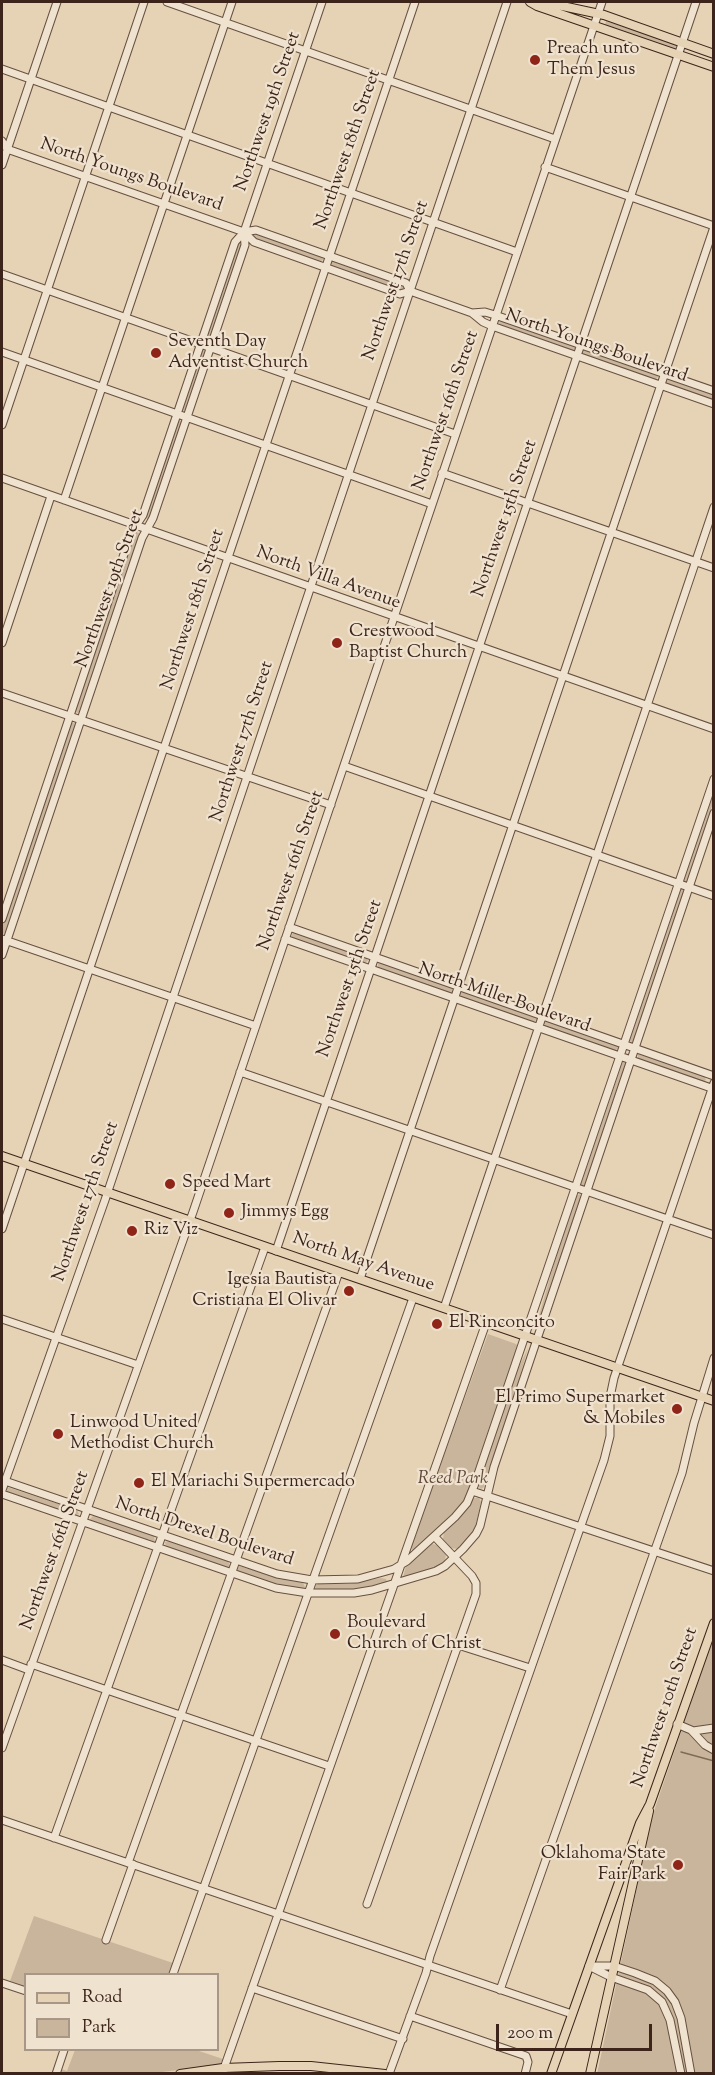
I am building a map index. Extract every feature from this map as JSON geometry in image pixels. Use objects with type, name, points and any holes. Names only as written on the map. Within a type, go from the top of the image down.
[{"type":"main road","points":[[530,2],[714,67]]},
{"type":"main road","points":[[544,2],[597,14],[714,54]]},
{"type":"main road","name":"North May Avenue","points":[[2,1156],[714,1401]]},
{"type":"main road","name":"Northwest 10th Street","points":[[590,2073],[650,1804],[714,1623]]},
{"type":"main road","name":"Northwest 10th Street","points":[[551,2073],[640,1823],[650,1804]]},
{"type":"main road","points":[[180,2073],[311,2066],[387,2073]]},
{"type":"street","points":[[2,165],[4,150],[57,2]]},
{"type":"street","points":[[2,425],[144,2]]},
{"type":"street","points":[[166,2],[555,139]]},
{"type":"street","points":[[64,500],[232,2]]},
{"type":"street","name":"Northwest 19th Street","points":[[2,955],[4,940],[146,530],[153,518],[245,246],[244,232],[322,2]]},
{"type":"street","name":"Northwest 18th Street","points":[[2,1229],[415,2]]},
{"type":"street","name":"Northwest 17th Street","points":[[2,1490],[3,1481],[108,1192],[507,2]]},
{"type":"street","name":"Northwest 16th Street","points":[[2,1748],[190,1221],[602,2]]},
{"type":"street","name":"Northwest 15th Street","points":[[276,1251],[696,2]]},
{"type":"street","points":[[2,69],[517,252]]},
{"type":"street","points":[[2,141],[4,150]]},
{"type":"street","name":"North Youngs Boulevard","points":[[4,150],[244,232],[254,242],[325,268],[400,294],[410,291],[472,313],[492,326],[714,404]]},
{"type":"street","points":[[360,1280],[714,227],[545,167]]},
{"type":"street","name":"North Youngs Boulevard","points":[[244,232],[256,230],[406,283],[410,291]]},
{"type":"street","name":"Northwest 19th Street","points":[[2,919],[131,533],[143,515],[235,242],[244,232]]},
{"type":"street","points":[[2,274],[455,434]]},
{"type":"street","name":"North Youngs Boulevard","points":[[472,313],[485,312],[495,315],[714,391]]},
{"type":"street","points":[[2,352],[432,504]]},
{"type":"street","points":[[442,473],[714,568]]},
{"type":"street","name":"North Villa Avenue","points":[[2,478],[393,618],[714,729]]},
{"type":"street","points":[[2,643],[51,496]]},
{"type":"street","points":[[444,1308],[714,507]]},
{"type":"street","points":[[2,693],[331,805]]},
{"type":"street","points":[[344,766],[714,896]]},
{"type":"street","points":[[401,1565],[435,1537],[461,1510],[472,1491],[714,778]]},
{"type":"street","points":[[2,1494],[276,1588],[308,1593],[354,1593],[436,1570],[454,1557],[476,1534],[482,1517],[486,1496],[537,1341],[714,813]]},
{"type":"street","name":"North Miller Boulevard","points":[[289,927],[714,1076]]},
{"type":"street","name":"North Miller Boulevard","points":[[285,939],[713,1087]]},
{"type":"street","points":[[4,940],[256,1026]]},
{"type":"street","points":[[240,1072],[714,1235]]},
{"type":"street","points":[[387,2073],[403,2039],[530,1668],[607,1452],[610,1430],[610,1393],[713,1087]]},
{"type":"street","points":[[54,1838],[265,1247]]},
{"type":"street","points":[[106,1940],[180,1715],[339,1272]]},
{"type":"street","points":[[173,1973],[413,1298]]},
{"type":"street","points":[[2,1319],[138,1365]]},
{"type":"street","points":[[223,2071],[486,1323]]},
{"type":"street","points":[[500,1990],[682,1473],[714,1358]]},
{"type":"street","name":"North Drexel Boulevard","points":[[3,1481],[277,1574],[312,1580],[339,1581],[376,1575],[401,1565]]},
{"type":"street","points":[[472,1491],[714,1571]]},
{"type":"street","points":[[367,1904],[477,1586],[472,1576],[435,1537]]},
{"type":"street","points":[[376,1575],[385,1577],[394,1583]]},
{"type":"street","points":[[458,1645],[530,1668]]},
{"type":"street","points":[[2,1660],[106,1690],[329,1766]]},
{"type":"street","points":[[677,1724],[693,1731],[705,1745],[714,1750]]},
{"type":"street","points":[[693,1731],[714,1728]]},
{"type":"street","points":[[2,1820],[572,2014]]},
{"type":"street","points":[[589,1966],[614,1966],[655,1981],[667,1990],[681,2018],[692,2073]]},
{"type":"street","points":[[589,1966],[611,1977],[648,1990],[662,2002],[670,2020],[681,2073]]},
{"type":"street","points":[[2,1985],[24,1990]]},
{"type":"street","points":[[252,1988],[403,2039]]},
{"type":"street","points":[[410,2016],[527,2057],[528,2065],[525,2073]]},
{"type":"street","points":[[56,2073],[63,2051]]},
{"type":"green space","points":[[606,21],[677,45],[675,49],[605,25]]},
{"type":"green space","points":[[256,232],[322,255],[323,260],[317,263],[255,241],[251,235]]},
{"type":"green space","points":[[241,241],[243,243],[210,341],[207,342],[204,339],[238,243]]},
{"type":"green space","points":[[334,261],[404,285],[406,290],[402,292],[332,267],[331,263]]},
{"type":"green space","points":[[500,319],[575,346],[575,349],[573,351],[499,325]]},
{"type":"green space","points":[[202,349],[206,352],[186,410],[183,411],[181,410]]},
{"type":"green space","points":[[583,349],[658,375],[658,377],[655,380],[583,355],[581,352]]},
{"type":"green space","points":[[668,378],[713,394],[713,401],[666,384]]},
{"type":"green space","points":[[180,420],[182,423],[150,519],[147,519],[145,516],[177,421]]},
{"type":"green space","points":[[136,532],[140,536],[81,712],[77,713],[75,711],[133,534]]},
{"type":"green space","points":[[70,723],[76,725],[6,933],[2,934],[2,925]]},
{"type":"green space","points":[[713,788],[713,803],[688,881],[685,883],[683,879]]},
{"type":"green space","points":[[682,889],[684,892],[634,1041],[631,1042],[629,1039],[679,890]]},
{"type":"green space","points":[[293,932],[366,957],[368,961],[363,963],[291,938]]},
{"type":"green space","points":[[378,963],[452,987],[453,992],[451,994],[378,968]]},
{"type":"green space","points":[[463,991],[538,1019],[533,1022],[462,997],[460,994]]},
{"type":"green space","points":[[548,1020],[618,1046],[618,1049],[614,1051],[545,1026],[544,1023]]},
{"type":"green space","points":[[638,1053],[704,1075],[706,1080],[702,1082],[638,1059]]},
{"type":"green space","points":[[623,1061],[626,1064],[585,1185],[582,1186],[581,1184]]},
{"type":"green space","points":[[580,1194],[581,1197],[539,1324],[535,1329],[576,1196]]},
{"type":"green space","name":"Reed Park","points":[[488,1334],[518,1346],[468,1494],[458,1510],[415,1550],[412,1550],[411,1546]]},
{"type":"green space","points":[[528,1348],[510,1412],[484,1487],[481,1489],[478,1486],[515,1375]]},
{"type":"green space","points":[[7,1487],[77,1510],[79,1514],[74,1516],[7,1492]]},
{"type":"green space","points":[[474,1498],[479,1498],[481,1502],[475,1530],[458,1549],[450,1548],[443,1539],[444,1532]]},
{"type":"green space","points":[[94,1515],[154,1536],[155,1542],[90,1521]]},
{"type":"green space","points":[[168,1541],[228,1561],[230,1566],[227,1568],[166,1548],[165,1542]]},
{"type":"green space","points":[[432,1544],[438,1545],[446,1553],[445,1562],[432,1569],[403,1577],[406,1566]]},
{"type":"green space","points":[[239,1566],[303,1583],[304,1590],[283,1587],[239,1573],[237,1570]]},
{"type":"green space","points":[[386,1579],[387,1582],[352,1590],[315,1589],[319,1584],[349,1584]]},
{"type":"green space","name":"Oklahoma State Fair Park","points":[[713,1638],[713,2073],[597,2074],[652,1817]]},
{"type":"green space","points":[[34,1916],[173,1963],[170,1973],[24,1973],[24,1986],[10,1981]]},
{"type":"green space","points":[[75,2051],[199,2051],[223,2059],[221,2063],[214,2066],[153,2073],[59,2074],[61,2069],[67,2071]]},
{"type":"waterway","points":[[681,1752],[714,1761]]},
{"type":"place","name":"Preach unto Them Jesus","points":[[535,60]]},
{"type":"place","name":"Seventh Day Adventist Church","points":[[156,353]]},
{"type":"place","name":"Crestwood Baptist Church","points":[[337,643]]},
{"type":"place","name":"Speed Mart","points":[[170,1184]]},
{"type":"place","name":"Jimmys Egg","points":[[229,1213]]},
{"type":"place","name":"Riz Viz","points":[[132,1231]]},
{"type":"place","name":"Igesia Bautista Cristiana El Olivar","points":[[349,1291]]},
{"type":"place","name":"El Rinconcito","points":[[437,1324]]},
{"type":"place","name":"El Primo Supermarket & Mobiles","points":[[677,1409]]},
{"type":"place","name":"Linwood United Methodist Church","points":[[58,1434]]},
{"type":"place","name":"El Mariachi Supermercado","points":[[139,1483]]},
{"type":"place","name":"Boulevard Church of Christ","points":[[335,1634]]},
{"type":"place","name":"Oklahoma State Fair Park","points":[[678,1865]]}]
